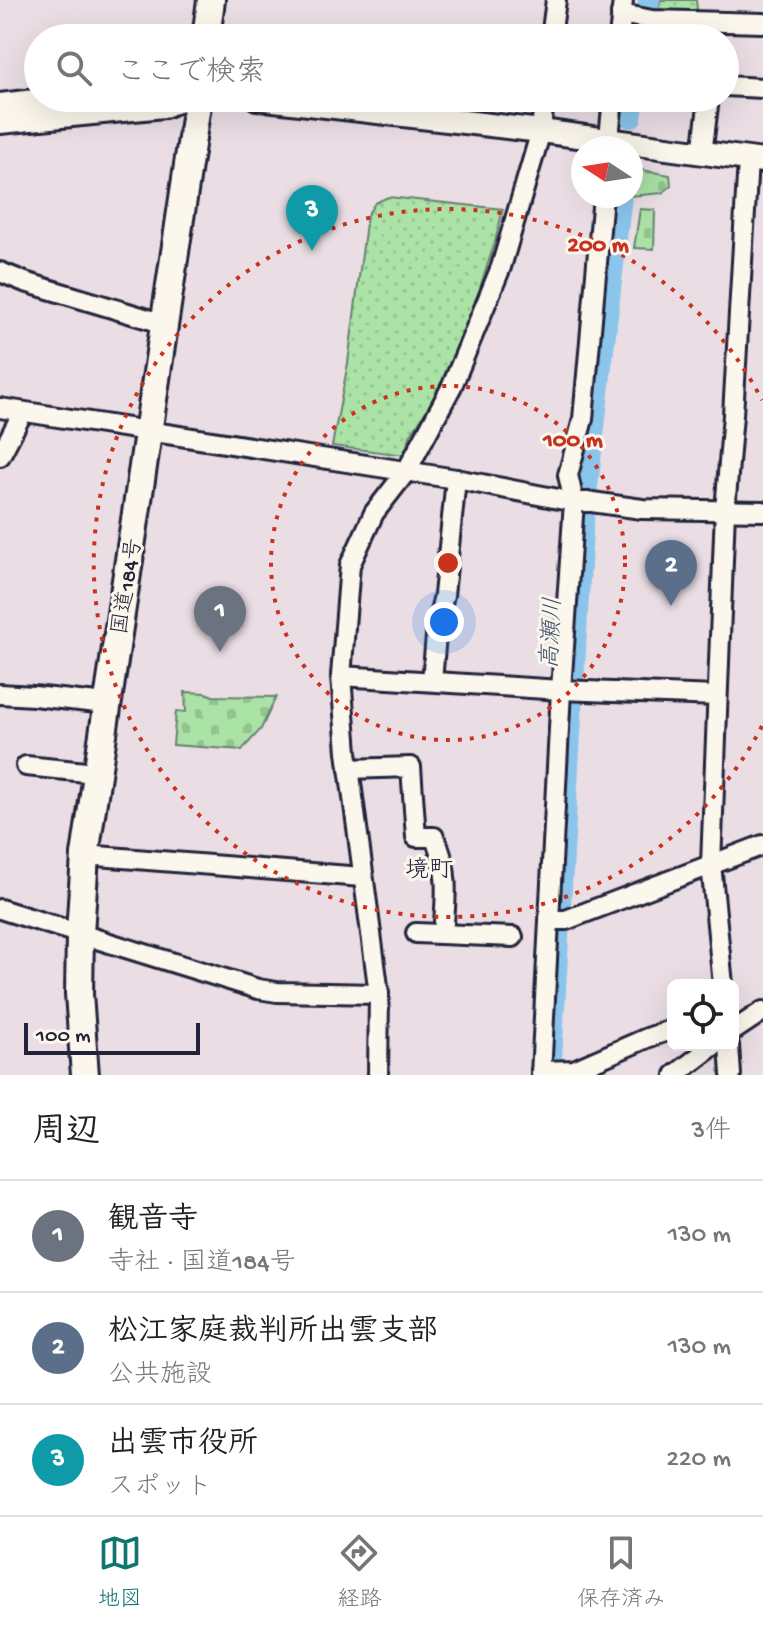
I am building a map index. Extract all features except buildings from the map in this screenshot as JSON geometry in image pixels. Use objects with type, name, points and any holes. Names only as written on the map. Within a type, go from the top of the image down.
[{"type":"highway","points":[[208,24],[211,0]]},
{"type":"highway","name":"国道184号","points":[[85,1075],[79,994],[85,855],[196,112]]},
{"type":"main road","points":[[0,105],[24,102]]},
{"type":"main road","points":[[0,122],[102,112]]},
{"type":"main road","points":[[377,112],[571,137]]},
{"type":"main road","points":[[643,148],[756,161]]},
{"type":"street","points":[[553,24],[556,0]]},
{"type":"street","points":[[622,7],[652,20],[678,24]]},
{"type":"street","points":[[739,27],[763,23]]},
{"type":"street","points":[[739,87],[763,88]]},
{"type":"street","points":[[378,1075],[379,994],[349,769],[341,676],[350,565],[374,513],[406,472],[452,386],[501,267],[541,131],[543,112]]},
{"type":"street","points":[[609,136],[612,112]]},
{"type":"street","points":[[702,154],[707,112]]},
{"type":"street","points":[[722,979],[711,864],[717,696],[725,510],[756,161]]},
{"type":"street","points":[[602,208],[583,419],[568,475],[574,502],[541,1073],[574,1070],[667,1031]]},
{"type":"street","points":[[0,272],[165,324]]},
{"type":"street","points":[[0,408],[456,479],[574,502],[642,509],[763,511]]},
{"type":"street","points":[[0,456],[23,412]]},
{"type":"street","points":[[432,681],[456,479]]},
{"type":"street","points":[[341,676],[717,696]]},
{"type":"street","points":[[0,694],[106,704]]},
{"type":"street","points":[[26,766],[96,773]]},
{"type":"street","points":[[349,769],[411,767],[416,837],[434,837],[447,883],[443,933]]},
{"type":"street","points":[[550,920],[566,920],[763,845]]},
{"type":"street","points":[[85,855],[362,877]]},
{"type":"street","points":[[0,909],[258,989],[379,994]]},
{"type":"street","points":[[416,933],[513,937]]},
{"type":"street","points":[[739,1027],[763,1011]]},
{"type":"street","points":[[675,1075],[706,1051]]},
{"type":"street","points":[[729,1051],[731,1075]]},
{"type":"green space","points":[[660,0],[696,0],[697,9],[687,13],[658,14]]},
{"type":"green space","points":[[643,170],[670,175],[671,186],[662,193],[643,195]]},
{"type":"green space","points":[[388,197],[503,209],[475,303],[434,400],[411,434],[404,455],[332,446],[348,363],[367,215],[375,203]]},
{"type":"green space","points":[[640,209],[655,210],[654,249],[634,248]]},
{"type":"green space","points":[[185,692],[213,696],[276,697],[261,729],[242,750],[173,745],[176,711],[186,712]]},
{"type":"waterway","name":"高瀬川","points":[[646,24],[649,0]]},
{"type":"waterway","name":"高瀬川","points":[[631,117],[632,112]]},
{"type":"waterway","name":"高瀬川","points":[[550,1075],[582,529],[620,208]]},
{"type":"place","name":"出雲市役所","points":[[312,251]]},
{"type":"place","name":"松江家庭裁判所出雲支部","points":[[671,606]]},
{"type":"place","name":"観音寺","points":[[220,652]]},
{"type":"district","name":"境町","points":[[429,868]]}]
